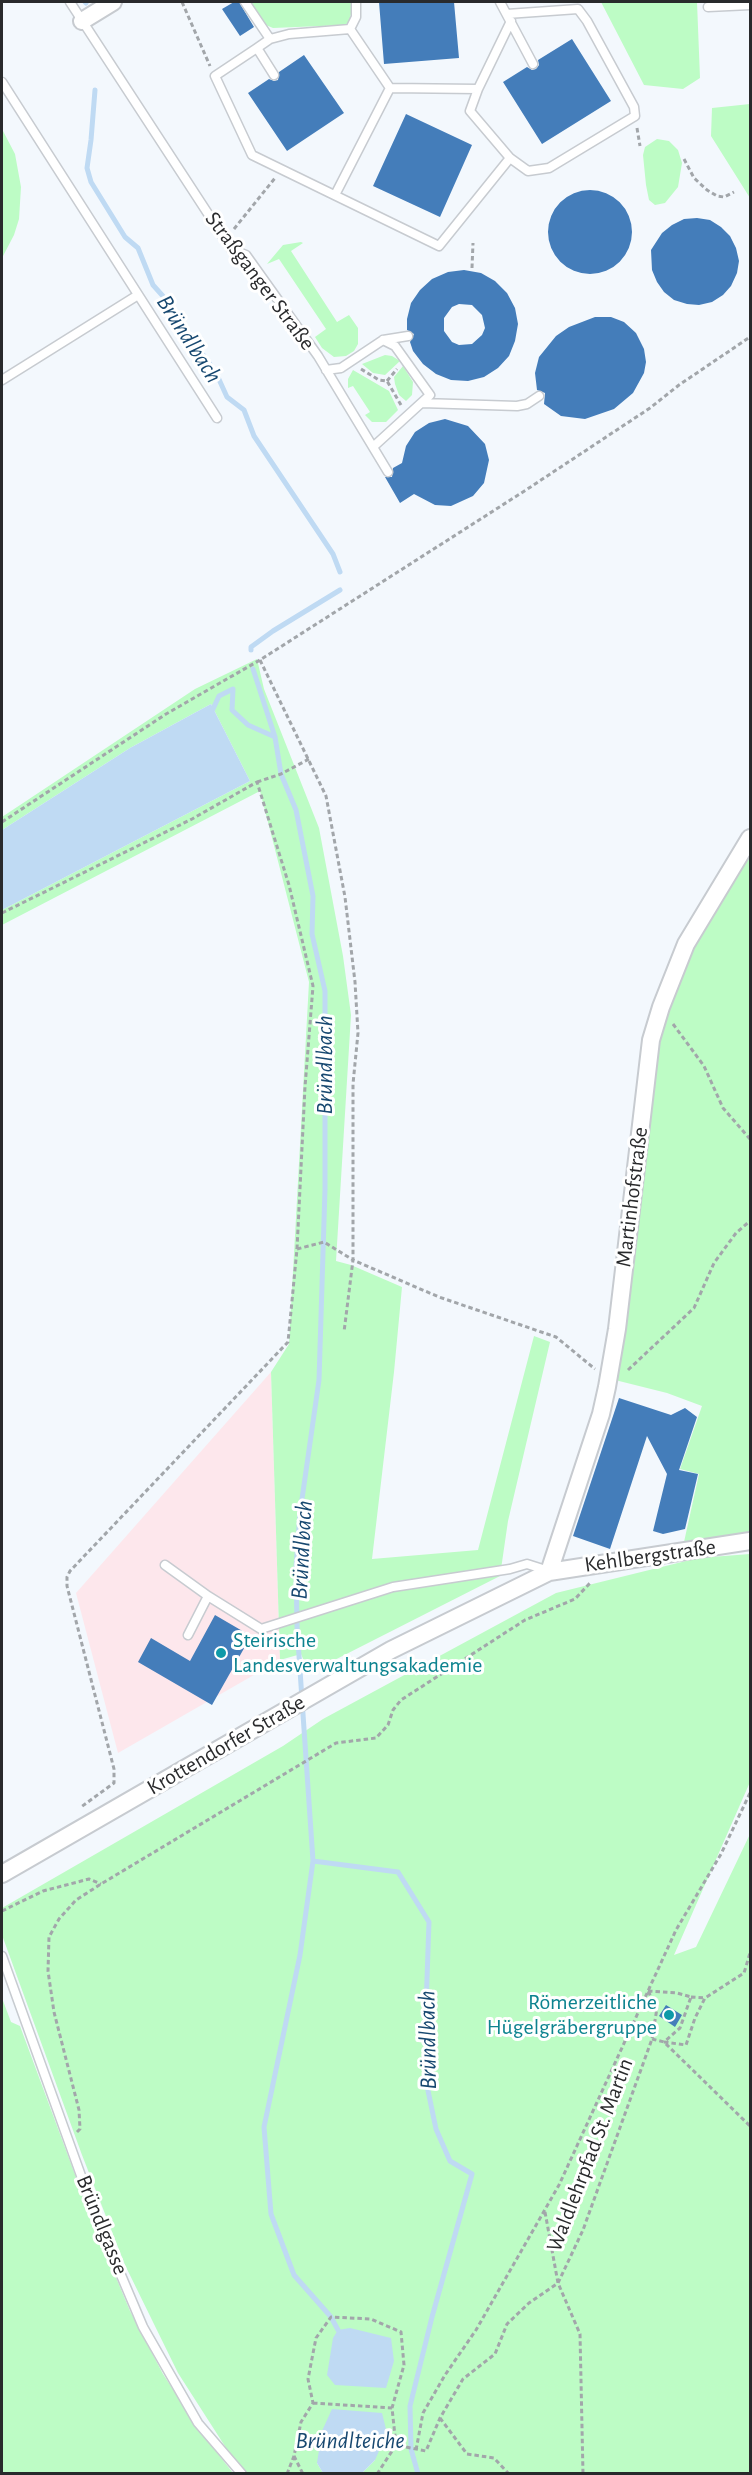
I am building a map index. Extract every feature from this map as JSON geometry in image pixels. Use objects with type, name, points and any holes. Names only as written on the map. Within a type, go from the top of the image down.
[{"type":"street","points":[[82,21],[113,2]]},
{"type":"street","name":"Martinhofstraße","points":[[549,1572],[601,1414],[617,1329],[647,1062],[661,1007],[686,944],[750,838]]},
{"type":"street","name":"Kehlbergstraße","points":[[549,1572],[750,1542]]},
{"type":"street","name":"Krottendorfer Straße","points":[[2,1874],[391,1650],[549,1572]]},
{"type":"lane","name":"Straßganger Straße","points":[[70,2],[231,249],[246,255],[326,370],[388,472]]},
{"type":"lane","points":[[245,2],[270,39]]},
{"type":"lane","points":[[351,29],[356,17],[356,2]]},
{"type":"lane","points":[[500,2],[533,64]]},
{"type":"lane","points":[[708,7],[750,5]]},
{"type":"lane","points":[[578,9],[634,106],[635,116],[549,168],[528,171],[510,158],[470,111],[509,18],[578,9]]},
{"type":"lane","points":[[351,29],[289,33],[270,39],[215,76],[252,155],[439,246],[510,158]]},
{"type":"lane","points":[[351,29],[390,88]]},
{"type":"lane","points":[[257,48],[274,75]]},
{"type":"lane","points":[[2,82],[217,418]]},
{"type":"lane","points":[[390,88],[478,89]]},
{"type":"lane","points":[[335,195],[390,88]]},
{"type":"lane","points":[[2,380],[138,295]]},
{"type":"lane","points":[[326,370],[341,368],[383,340],[408,336]]},
{"type":"lane","points":[[373,447],[430,395],[395,346],[383,340]]},
{"type":"lane","points":[[422,403],[517,406],[527,404],[539,396]]},
{"type":"lane","points":[[165,1565],[208,1596],[261,1629],[393,1587],[510,1569],[527,1564],[549,1572]]},
{"type":"lane","points":[[188,1635],[208,1596]]},
{"type":"lane","name":"Bründlgasse","points":[[2,1956],[93,2209],[143,2327],[198,2423],[242,2474]]},
{"type":"path","points":[[182,2],[215,76]]},
{"type":"path","points":[[684,159],[694,178],[717,196],[724,197],[734,192]]},
{"type":"path","points":[[225,240],[281,171]]},
{"type":"path","points":[[472,268],[473,243]]},
{"type":"path","points":[[2,822],[166,714],[260,660],[650,408],[679,385],[750,337]]},
{"type":"path","points":[[351,362],[379,380],[387,381],[408,416]]},
{"type":"path","points":[[260,660],[326,796],[345,897],[355,982],[358,1033],[353,1084],[353,1260],[344,1332]]},
{"type":"path","points":[[2,913],[192,819],[257,782],[281,774],[309,759]]},
{"type":"path","points":[[77,1809],[114,1783],[114,1769],[67,1586],[70,1571],[288,1342],[297,1249],[305,1087],[313,986],[289,885],[257,782]]},
{"type":"path","points":[[661,1007],[704,1066],[723,1108],[750,1139]]},
{"type":"path","points":[[297,1249],[324,1242],[353,1260],[439,1297],[556,1337],[608,1377],[625,1373],[694,1308],[714,1263],[736,1233],[750,1221]]},
{"type":"path","points":[[69,2139],[80,2129],[78,2110],[54,2012],[47,1953],[50,1937],[59,1919],[76,1900],[336,1743],[376,1738],[388,1725],[393,1710],[400,1700],[525,1620],[575,1599],[609,1563]]},
{"type":"path","name":"Waldlehrpfad St. Martin","points":[[648,1992],[657,2008],[651,2038],[584,2230],[558,2283],[529,2303],[507,2324],[495,2354],[463,2379],[440,2418],[426,2451],[416,2450],[423,2413],[445,2374],[476,2330],[559,2185],[676,1930],[722,1854],[750,1793]]},
{"type":"path","points":[[2,1911],[42,1891],[89,1879],[101,1884]]},
{"type":"path","points":[[651,2038],[687,2045],[695,2018],[705,1998],[744,1973],[750,1953]]},
{"type":"path","points":[[648,1992],[676,1993],[705,1998]]},
{"type":"path","points":[[664,2042],[680,2028],[692,1997]]},
{"type":"path","points":[[664,2042],[750,2126]]},
{"type":"path","points":[[544,2210],[558,2283],[580,2334],[583,2474]]},
{"type":"path","points":[[287,2474],[294,2456],[301,2422],[313,2403],[308,2379],[316,2338],[331,2317],[371,2319],[401,2332],[404,2366],[392,2408],[396,2445],[377,2474]]},
{"type":"path","points":[[313,2403],[392,2408]]},
{"type":"path","points":[[440,2418],[466,2454],[494,2458],[509,2474]]},
{"type":"path","points":[[396,2445],[416,2450]]},
{"type":"path","points":[[294,2456],[303,2474]]},
{"type":"shaded area","points":[[271,1372],[280,1660],[118,1753],[76,1593]]},
{"type":"green space","points":[[249,2],[352,2],[349,22],[345,25],[273,28],[261,23]]},
{"type":"green space","points":[[601,2],[697,2],[700,78],[683,89],[644,85]]},
{"type":"green space","points":[[750,104],[750,198],[711,136],[712,108]]},
{"type":"green space","points":[[2,129],[15,154],[21,187],[19,219],[14,235],[2,258]]},
{"type":"green space","points":[[657,139],[669,141],[678,150],[682,163],[678,187],[665,203],[655,205],[649,200],[643,155],[645,147]]},
{"type":"green space","points":[[303,243],[291,251],[337,322],[349,315],[358,328],[358,344],[354,351],[346,356],[334,357],[322,348],[315,337],[326,329],[279,259],[267,264],[283,245]]},
{"type":"green space","points":[[385,355],[400,361],[385,375],[373,373],[362,364]]},
{"type":"green space","points":[[403,366],[413,382],[412,395],[406,401],[399,395],[394,377]]},
{"type":"green space","points":[[353,370],[389,391],[398,410],[386,422],[372,422],[365,415],[370,412],[353,386],[348,388],[348,379]]},
{"type":"green space","points":[[257,659],[264,689],[319,828],[343,956],[351,1015],[336,1261],[402,1287],[372,1559],[478,1550],[534,1336],[550,1342],[508,1521],[500,1576],[309,1673],[301,1654],[280,1660],[271,1372],[289,1344],[309,982],[260,791],[2,925],[2,910],[250,781],[211,704],[130,748],[2,830],[2,817],[195,689]]},
{"type":"green space","points":[[750,853],[750,1532],[684,1542],[699,1474],[680,1469],[702,1406],[667,1393],[611,1379],[658,1031],[687,948]]},
{"type":"green space","points":[[750,1554],[750,1782],[674,1955],[696,1947],[750,1834],[750,2473],[362,2473],[375,2460],[317,2463],[323,2473],[247,2473],[237,2465],[178,2373],[125,2265],[82,2155],[2,1935],[2,1908],[283,1746],[323,1719],[556,1593],[698,1558]]},
{"type":"green space","points":[[2,1998],[11,2022],[20,2026],[90,2215],[130,2311],[163,2374],[200,2431],[233,2473],[2,2473]]},
{"type":"water","points":[[211,704],[250,781],[2,910],[2,830],[130,748]]},
{"type":"water","points":[[350,2328],[391,2338],[394,2361],[386,2388],[335,2385],[327,2375],[333,2338],[338,2330]]},
{"type":"water","name":"Bründlteiche","points":[[332,2409],[382,2413],[387,2433],[375,2460],[362,2473],[323,2473],[317,2463],[322,2431]]},
{"type":"building","points":[[234,2],[239,2],[254,27],[240,36],[222,9]]},
{"type":"building","points":[[379,2],[454,2],[459,58],[384,64]]},
{"type":"building","points":[[572,39],[611,101],[542,144],[503,82],[527,67],[532,70],[536,69],[539,65],[538,60]]},
{"type":"building","points":[[304,55],[344,113],[287,151],[248,93],[269,79],[278,80],[279,72]]},
{"type":"building","points":[[406,114],[472,145],[440,217],[373,186]]},
{"type":"building","points":[[582,190],[598,190],[614,197],[625,208],[632,224],[629,248],[620,262],[598,274],[582,274],[566,267],[555,256],[548,240],[548,224],[555,208],[566,197]]},
{"type":"building","points":[[684,219],[710,220],[730,236],[739,261],[731,286],[723,295],[712,302],[699,305],[674,300],[664,292],[652,270],[651,250],[662,233],[672,225]]},
{"type":"building","points":[[464,270],[481,273],[495,281],[507,293],[515,308],[518,324],[509,356],[498,368],[484,377],[468,381],[451,380],[436,374],[423,364],[413,351],[410,342],[414,334],[407,330],[411,303],[432,279],[448,272]],"holes":[[[459,304],[472,305],[482,315],[485,328],[482,335],[472,344],[459,345],[452,342],[444,331],[444,318],[452,307]]]},
{"type":"building","points":[[595,317],[611,317],[624,322],[636,333],[644,349],[646,362],[644,373],[633,393],[614,409],[585,419],[561,416],[544,404],[545,393],[537,390],[535,373],[539,357],[556,336],[569,327]]},
{"type":"building","points":[[445,419],[468,426],[485,444],[489,460],[484,483],[473,496],[451,506],[435,505],[414,494],[400,503],[385,477],[392,477],[393,468],[402,463],[406,446],[415,432],[429,423]]},
{"type":"building","points":[[619,1398],[671,1415],[685,1408],[697,1417],[679,1470],[698,1474],[685,1529],[663,1534],[653,1531],[667,1474],[647,1436],[610,1549],[573,1536]]},
{"type":"building","name":"Steirische Landesverwaltungsakademie","points":[[215,1615],[251,1636],[212,1705],[138,1662],[151,1638],[190,1661]]},
{"type":"building","points":[[666,2005],[682,2015],[675,2027],[659,2016]]},
{"type":"waterway","name":"Bründlbach","points":[[95,90],[87,168],[91,182],[125,237],[138,248],[153,285],[170,304],[179,326],[205,357],[217,375],[227,397],[244,410],[254,436],[333,554],[340,572]]},
{"type":"waterway","name":"Bründlbach","points":[[251,650],[251,647],[273,631],[340,590]]},
{"type":"waterway","name":"Bründlbach","points":[[253,669],[275,737],[281,774],[296,810],[313,896],[312,934],[325,991],[325,1189],[319,1380],[300,1513],[296,1567],[297,1626],[313,1861],[398,1872],[429,1922],[425,2036],[432,2057],[426,2081],[436,2129],[450,2161],[472,2174],[410,2406],[411,2449],[418,2474]]},
{"type":"waterway","points":[[213,709],[219,696],[233,689],[232,710],[248,725],[275,737]]},
{"type":"waterway","points":[[313,1861],[300,1955],[264,2127],[271,2214],[294,2275],[331,2317],[338,2330]]},
{"type":"place","name":"Steirische Landesverwaltungsakademie","points":[[221,1653]]},
{"type":"place","name":"Römerzeitliche Hügelgräbergruppe","points":[[669,2015]]}]
